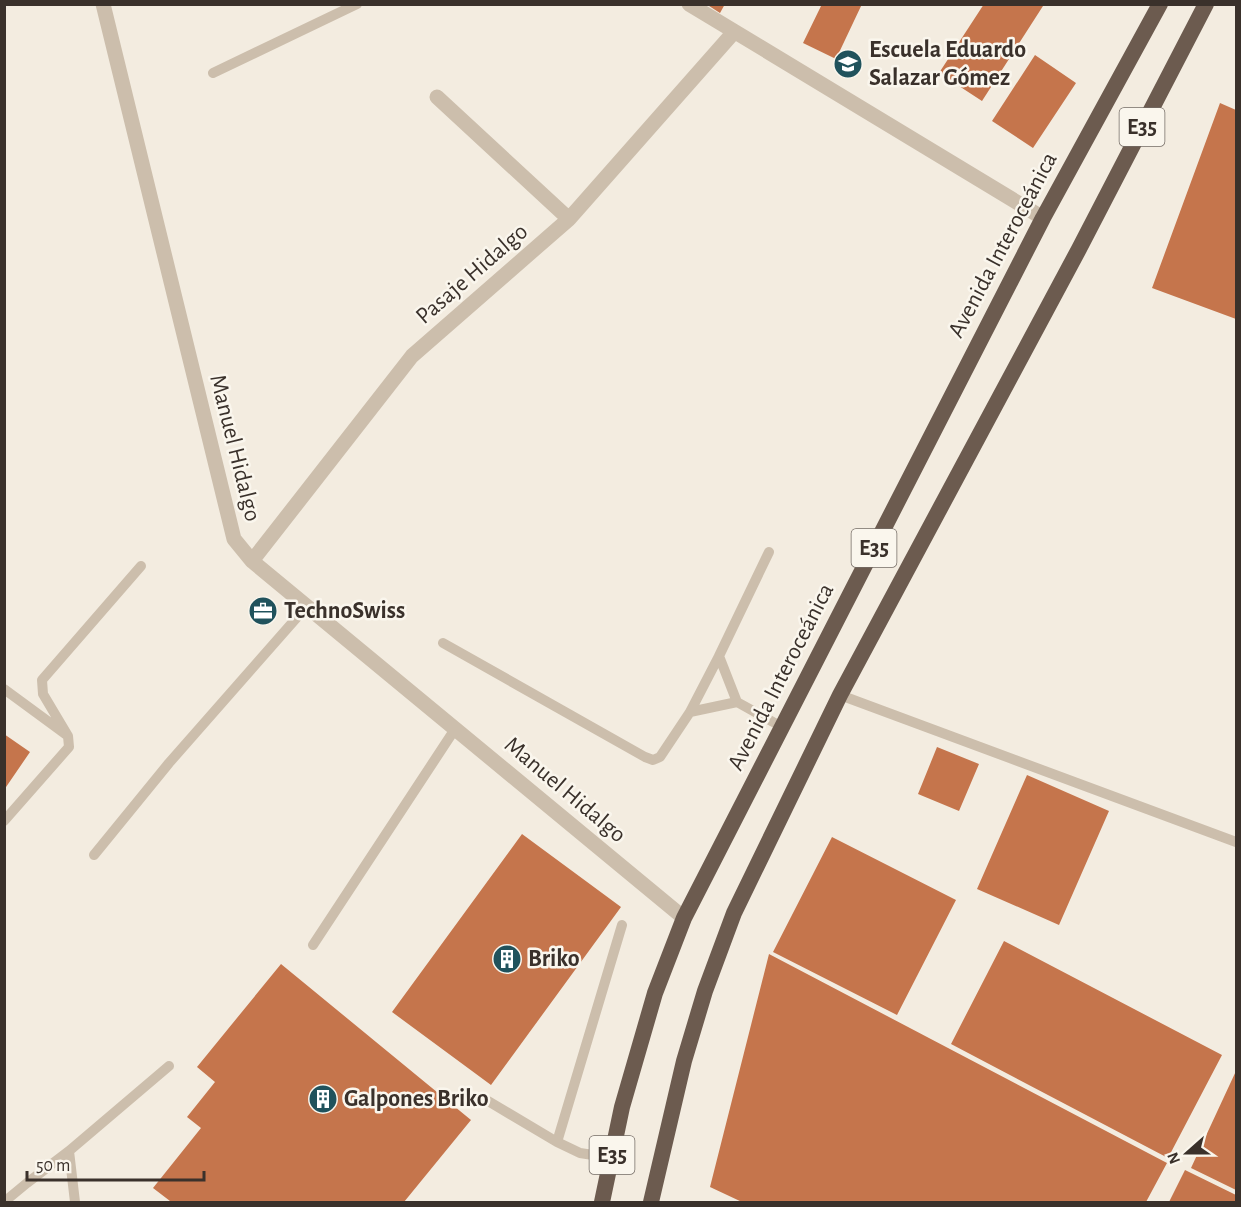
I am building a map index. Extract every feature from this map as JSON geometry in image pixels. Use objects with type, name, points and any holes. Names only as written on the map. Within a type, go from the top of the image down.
[{"type":"highway","name":"Avenida Interoceánica","points":[[602,1203],[622,1107],[655,993],[684,918],[1043,218],[1160,4]]},
{"type":"highway","name":"E35","points":[[651,1203],[684,1060],[705,991],[734,913],[840,695],[1079,249],[1206,4]]},
{"type":"street","name":"Manuel Hidalgo","points":[[103,4],[234,539],[252,561],[684,918]]},
{"type":"street","points":[[689,4],[1043,218]]},
{"type":"street","name":"Pasaje Hidalgo","points":[[252,561],[412,357],[569,219],[734,32]]},
{"type":"street","points":[[437,97],[569,219]]},
{"type":"lane","points":[[213,73],[357,4]]},
{"type":"lane","points":[[443,643],[653,760],[660,757],[690,712],[769,552]]},
{"type":"lane","points":[[4,821],[69,747],[68,736],[43,694],[42,680],[141,566]]},
{"type":"lane","points":[[94,855],[169,763],[307,606]]},
{"type":"lane","points":[[719,656],[737,702],[782,727]]},
{"type":"lane","points":[[4,688],[68,736]]},
{"type":"lane","points":[[840,695],[1236,842]]},
{"type":"lane","points":[[690,712],[737,702]]},
{"type":"lane","points":[[313,945],[455,729]]},
{"type":"lane","points":[[557,1142],[622,925]]},
{"type":"lane","points":[[4,1202],[170,1066]]},
{"type":"lane","points":[[488,1101],[580,1153],[612,1158]]},
{"type":"lane","points":[[69,1151],[75,1203]]},
{"type":"building","points":[[706,4],[725,4],[720,13]]},
{"type":"building","points":[[822,4],[862,4],[836,59],[803,43]]},
{"type":"building","points":[[984,4],[1040,4],[1043,6],[982,101],[939,73]]},
{"type":"building","points":[[1035,55],[1076,83],[1033,148],[992,121]]},
{"type":"building","points":[[1220,103],[1236,110],[1236,319],[1152,288]]},
{"type":"building","points":[[4,734],[30,752],[4,790]]},
{"type":"building","points":[[937,747],[979,764],[959,811],[918,794]]},
{"type":"building","points":[[1027,775],[1109,811],[1059,925],[977,889]]},
{"type":"building","name":"Briko","points":[[522,834],[621,907],[491,1085],[392,1012]]},
{"type":"building","points":[[832,837],[956,900],[897,1015],[773,952]]},
{"type":"building","points":[[1004,941],[1222,1055],[1168,1158],[951,1044]]},
{"type":"building","points":[[769,954],[1167,1163],[1146,1202],[742,1202],[710,1187]]},
{"type":"building","name":"Galpones Briko","points":[[281,964],[471,1120],[404,1202],[169,1202],[153,1188],[201,1128],[187,1117],[215,1082],[197,1067]]},
{"type":"building","points":[[1236,1071],[1236,1190],[1191,1168]]},
{"type":"building","points":[[1185,1170],[1236,1195],[1236,1202],[1169,1202]]},
{"type":"place","name":"Escuela Eduardo Salazar Gómez","points":[[848,64]]},
{"type":"place","name":"TechnoSwiss","points":[[263,611]]},
{"type":"place","name":"Briko","points":[[507,959]]},
{"type":"place","name":"Galpones Briko","points":[[323,1099]]}]
